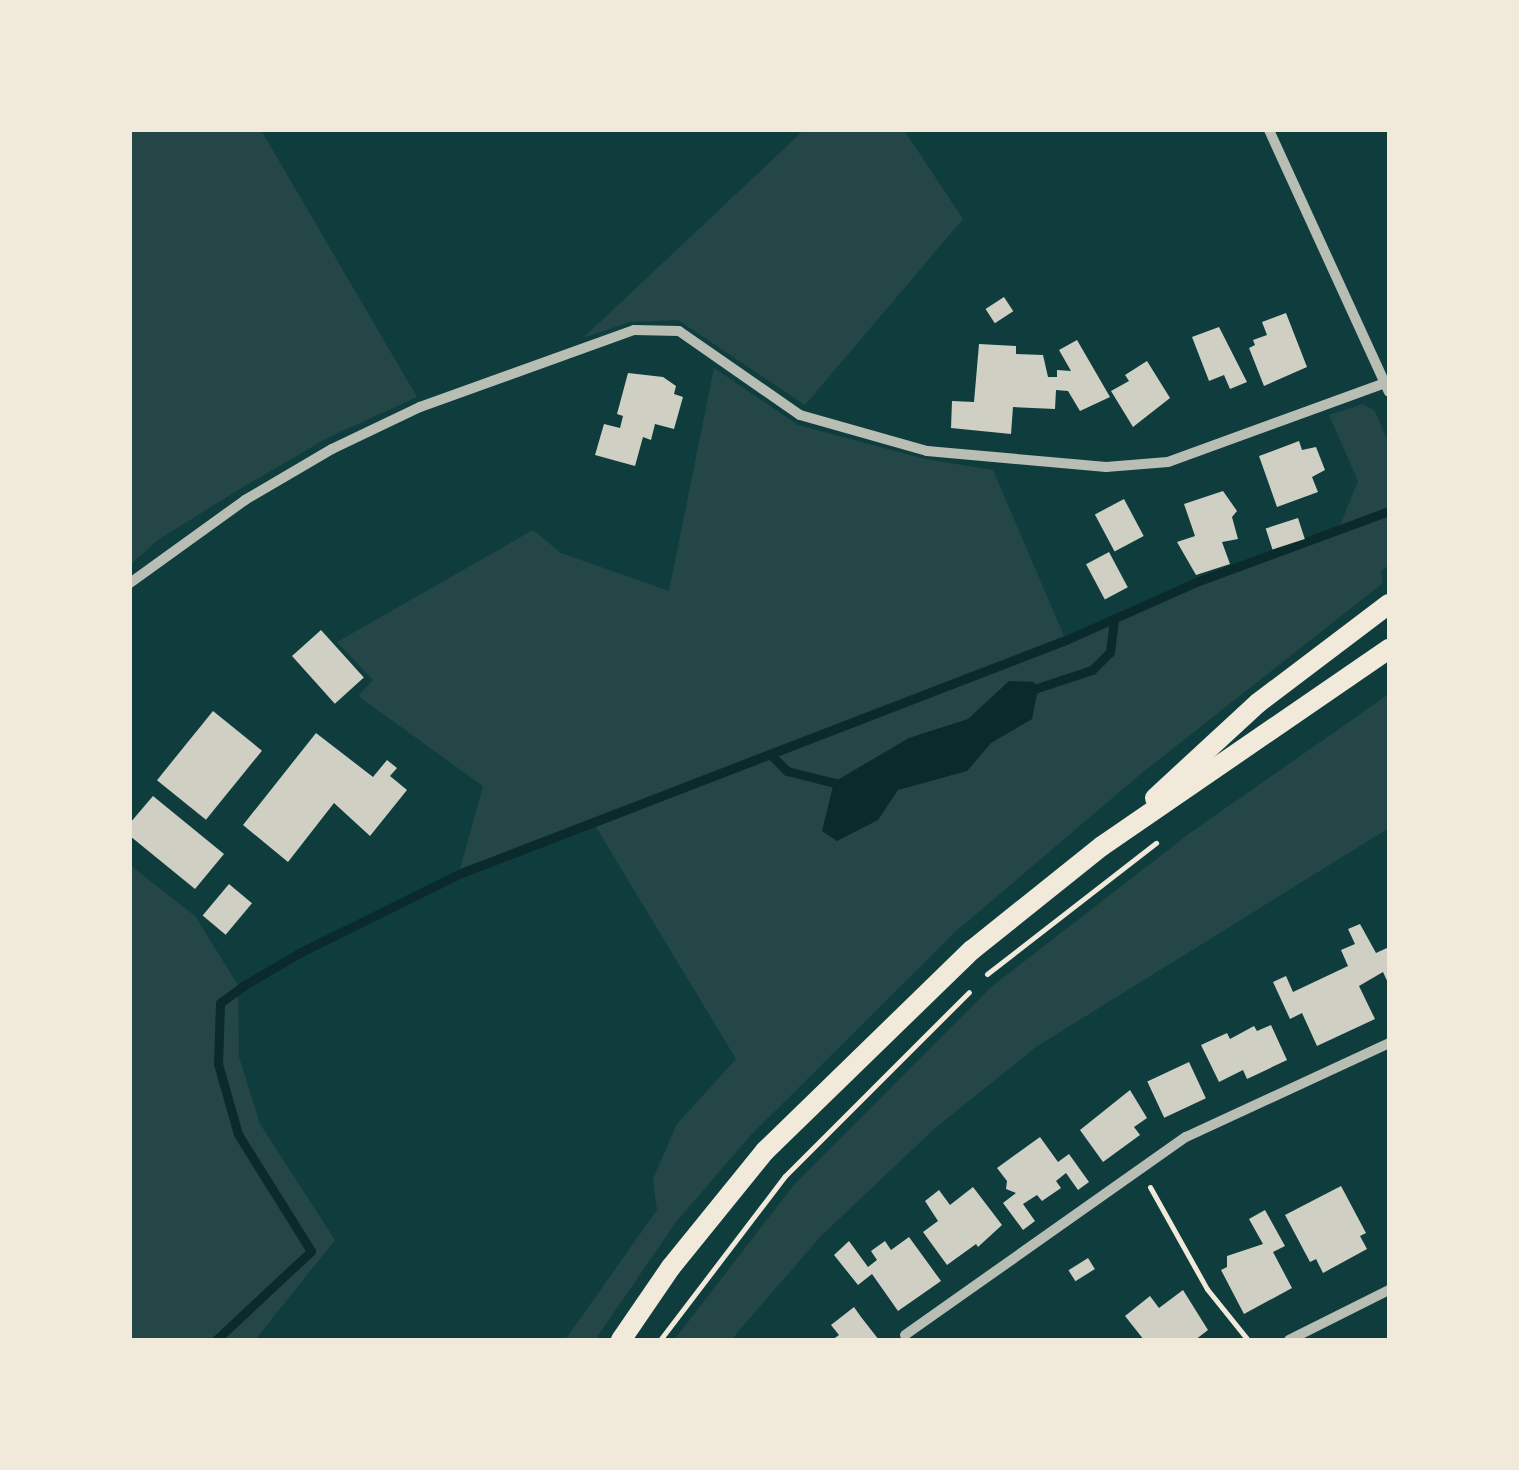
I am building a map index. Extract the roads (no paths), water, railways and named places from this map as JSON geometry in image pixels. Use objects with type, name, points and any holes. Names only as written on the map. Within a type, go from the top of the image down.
[{"type":"main road","points":[[621,1340],[672,1267],[765,1151],[972,950],[1102,846],[1258,703],[1389,604]]},
{"type":"main road","points":[[1102,846],[1389,649]]},
{"type":"street","points":[[130,583],[246,500],[332,449],[420,406],[634,330],[679,331],[800,415],[927,451],[1106,467],[1168,462],[1387,388],[1269,130]]},
{"type":"street","points":[[906,1335],[1139,1166],[1186,1137],[1389,1043]]},
{"type":"street","points":[[1289,1340],[1389,1290]]},
{"type":"waterway","points":[[216,1340],[311,1251],[238,1134],[218,1064],[220,1003],[243,986],[299,953],[459,874],[1066,640],[1196,582],[1389,511]]},
{"type":"waterway","points":[[1028,691],[1092,670],[1110,652],[1114,620]]},
{"type":"waterway","points":[[770,754],[787,771],[843,785]]}]
